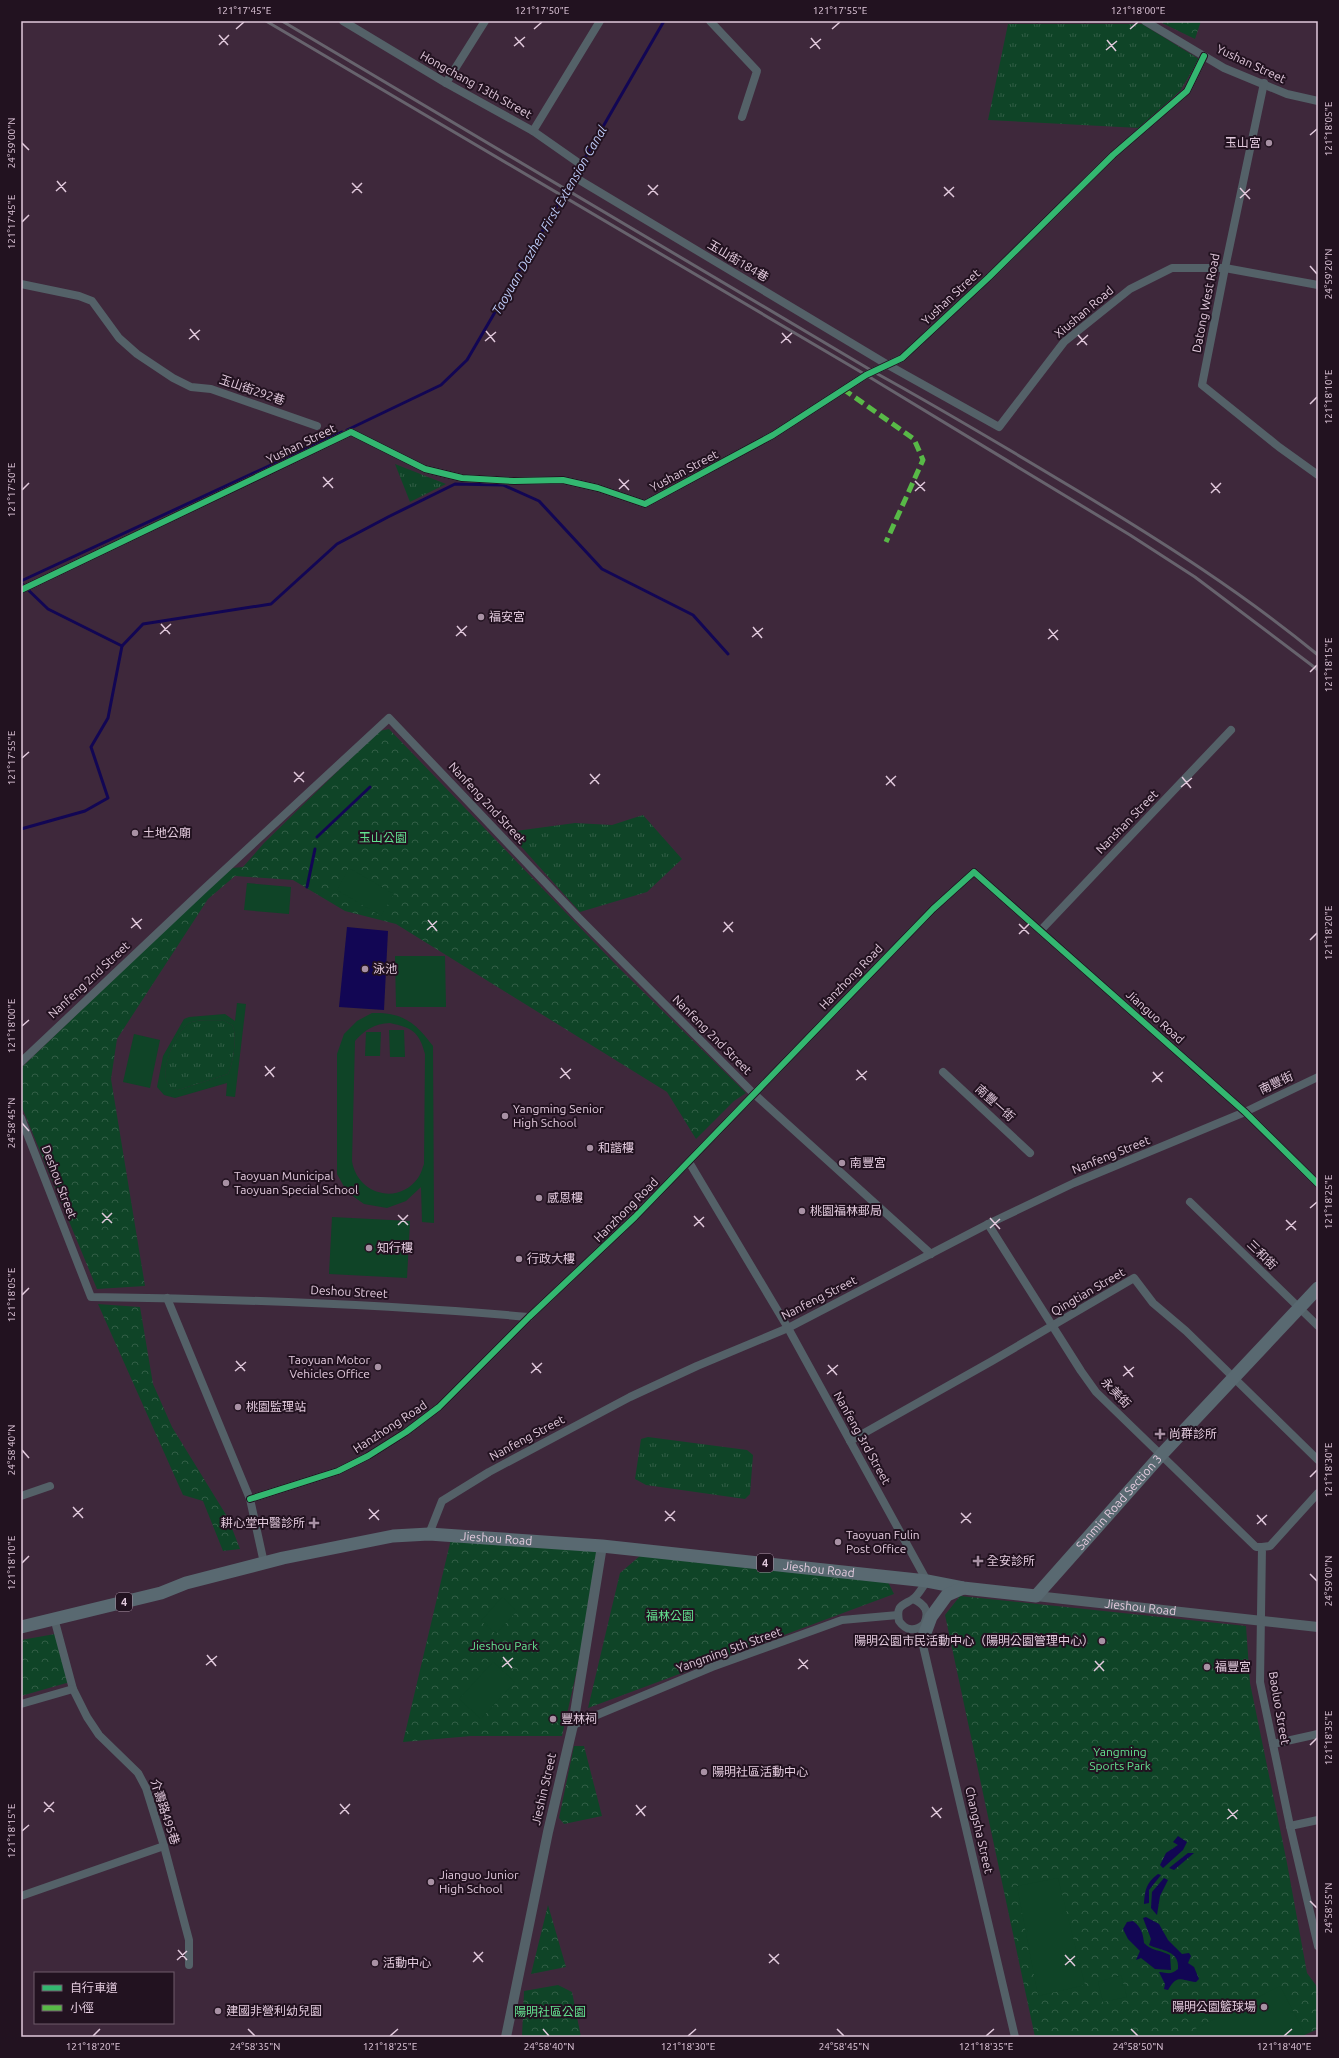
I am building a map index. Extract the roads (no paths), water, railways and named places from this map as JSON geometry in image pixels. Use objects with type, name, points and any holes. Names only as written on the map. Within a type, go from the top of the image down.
[{"type":"main road","name":"Sanmin Road Section 3","points":[[1036,1596],[1161,1455],[1318,1288]]},
{"type":"main road","name":"Jieshou Road","points":[[54,1618],[161,1593],[186,1583],[264,1563],[393,1536],[429,1534],[602,1546],[927,1581],[963,1588],[1036,1596]]},
{"type":"main road","points":[[922,1641],[931,1617],[947,1595],[963,1588]]},
{"type":"main road","name":"4","points":[[21,1626],[54,1618]]},
{"type":"street","name":"Hongchang 13th Street","points":[[343,21],[446,83],[533,131],[580,164],[576,178]]},
{"type":"street","points":[[446,83],[485,21]]},
{"type":"street","points":[[533,131],[600,21]]},
{"type":"street","points":[[710,21],[757,71],[742,117]]},
{"type":"street","points":[[1145,21],[1204,56]]},
{"type":"street","name":"Yushan Street","points":[[21,590],[351,432],[425,469],[462,478],[514,482],[563,480],[598,488],[645,504],[773,435],[866,375],[902,358],[989,277],[1113,155],[1187,91],[1204,56],[1224,68],[1264,83],[1287,94],[1318,100]]},
{"type":"street","name":"Datong West Road","points":[[1264,83],[1202,385],[1279,447],[1318,475]]},
{"type":"street","name":"玉山街184巷","points":[[576,178],[888,365]]},
{"type":"street","name":"Xiushan Road","points":[[888,365],[999,428],[1064,342],[1130,289],[1172,268],[1225,268],[1318,286]]},
{"type":"street","name":"玉山街292巷","points":[[21,284],[79,296],[92,301],[119,338],[137,354],[173,378],[191,387],[211,389],[317,426]]},
{"type":"street","name":"Nanfeng 2nd Street","points":[[21,1062],[203,890],[389,718],[585,924],[753,1093],[931,1254]]},
{"type":"street","name":"Nanshan Street","points":[[1041,930],[1231,730]]},
{"type":"street","name":"Jianguo Road","points":[[974,872],[1245,1112],[1318,1184]]},
{"type":"street","name":"Hanzhong Road","points":[[250,1499],[338,1471],[368,1456],[406,1432],[439,1407],[529,1317],[602,1250],[933,909],[974,872]]},
{"type":"street","name":"南豐一街","points":[[943,1072],[1030,1153]]},
{"type":"street","name":"南豐街","points":[[1245,1112],[1318,1077]]},
{"type":"street","name":"Nanfeng Street","points":[[429,1534],[442,1501],[489,1472],[630,1397],[697,1366],[788,1328],[988,1224],[1086,1178],[1147,1154],[1245,1112]]},
{"type":"street","name":"Deshou Street","points":[[21,1118],[91,1296],[318,1302],[436,1309],[529,1317]]},
{"type":"street","name":"Nanfeng 3rd Street","points":[[689,1162],[788,1328],[927,1581]]},
{"type":"street","name":"三和街","points":[[1190,1202],[1318,1326]]},
{"type":"street","name":"永美街","points":[[988,1224],[1052,1326],[1096,1392],[1256,1547],[1262,1547]]},
{"type":"street","name":"Qingtian Street","points":[[850,1441],[1134,1278],[1154,1303],[1186,1331],[1318,1460]]},
{"type":"street","points":[[167,1298],[250,1499],[264,1563]]},
{"type":"street","points":[[21,1496],[50,1486]]},
{"type":"street","points":[[1262,1547],[1270,1546],[1318,1494]]},
{"type":"street","name":"Jieshin Street","points":[[506,2037],[546,1839],[573,1725],[602,1546]]},
{"type":"street","name":"Baoluo Street","points":[[1262,1547],[1260,1682],[1290,1826],[1318,1946]]},
{"type":"street","points":[[913,1599],[924,1606],[927,1612],[924,1624],[914,1630],[902,1626],[898,1615],[902,1604],[913,1599],[927,1581]]},
{"type":"street","name":"Jieshou Road","points":[[1036,1596],[1318,1627]]},
{"type":"street","name":"Yangming 5th Street","points":[[573,1725],[712,1667],[842,1620],[898,1615]]},
{"type":"street","name":"介壽路495巷","points":[[54,1618],[73,1689],[86,1717],[99,1735],[138,1773],[146,1788],[164,1846],[189,1940],[189,1966]]},
{"type":"street","name":"Changsha Street","points":[[919,1628],[1015,2037]]},
{"type":"street","points":[[21,1704],[73,1689]]},
{"type":"street","points":[[1272,1744],[1318,1734]]},
{"type":"street","points":[[1290,1826],[1318,1820]]},
{"type":"street","points":[[21,1896],[164,1846]]},
{"type":"waterway","name":"Taoyuan Dazhen First Extension Canal","points":[[582,163],[664,21]]},
{"type":"waterway","name":"Taoyuan Dazhen First Extension Canal","points":[[347,430],[441,385],[467,360],[574,177]]},
{"type":"waterway","name":"Taoyuan Dazhen First Extension Canal","points":[[21,581],[342,432]]},
{"type":"waterway","points":[[122,646],[143,624],[271,604],[337,544],[455,484],[503,485],[539,501],[602,569],[693,615],[728,654]]},
{"type":"waterway","points":[[21,583],[48,609],[122,646],[108,718],[91,747],[108,798],[85,811],[21,829]]},
{"type":"waterway","points":[[317,837],[370,787]]},
{"type":"waterway","points":[[307,887],[315,849]]},
{"type":"railway","points":[[266,21],[866,375],[1130,535],[1195,577],[1318,670]]},
{"type":"railway","points":[[282,21],[874,372],[1002,445],[1109,510],[1201,568],[1261,610],[1318,655]]},
{"type":"place","name":"玉山宮","points":[[1269,143]]},
{"type":"place","name":"福安宮","points":[[481,617]]},
{"type":"place","name":"土地公廟","points":[[135,833]]},
{"type":"place","name":"泳池","points":[[365,969]]},
{"type":"place","name":"Yangming Senior High School","points":[[505,1116]]},
{"type":"place","name":"和諧樓","points":[[590,1148]]},
{"type":"place","name":"南豐宮","points":[[842,1163]]},
{"type":"place","name":"Taoyuan Municipal Taoyuan Special School","points":[[226,1183]]},
{"type":"place","name":"感恩樓","points":[[539,1198]]},
{"type":"place","name":"桃園福林郵局","points":[[802,1211]]},
{"type":"place","name":"知行樓","points":[[369,1248]]},
{"type":"place","name":"行政大樓","points":[[519,1259]]},
{"type":"place","name":"Taoyuan Motor Vehicles Office","points":[[378,1367]]},
{"type":"place","name":"桃園監理站","points":[[238,1407]]},
{"type":"place","name":"尚群診所","points":[[1160,1434]]},
{"type":"place","name":"耕心堂中醫診所","points":[[314,1523]]},
{"type":"place","name":"Taoyuan Fulin Post Office","points":[[838,1542]]},
{"type":"place","name":"全安診所","points":[[978,1561]]},
{"type":"place","name":"陽明公園市民活動中心（陽明公園管理中心）","points":[[1102,1641]]},
{"type":"place","name":"福豐宮","points":[[1207,1667]]},
{"type":"place","name":"豐林祠","points":[[553,1719]]},
{"type":"place","name":"陽明社區活動中心","points":[[704,1772]]},
{"type":"place","name":"Jianguo Junior High School","points":[[431,1882]]},
{"type":"place","name":"活動中心","points":[[375,1963]]},
{"type":"place","name":"陽明公園籃球場","points":[[1264,2007]]},
{"type":"place","name":"建國非營利幼兒園","points":[[218,2011]]},
{"type":"park label","name":"玉山公園","points":[[383,838]]},
{"type":"park label","name":"福林公園","points":[[670,1616]]},
{"type":"park label","name":"Jieshou Park","points":[[504,1646]]},
{"type":"park label","name":"Yangming Sports Park","points":[[1120,1759]]},
{"type":"park label","name":"陽明社區公園","points":[[550,2012]]}]
